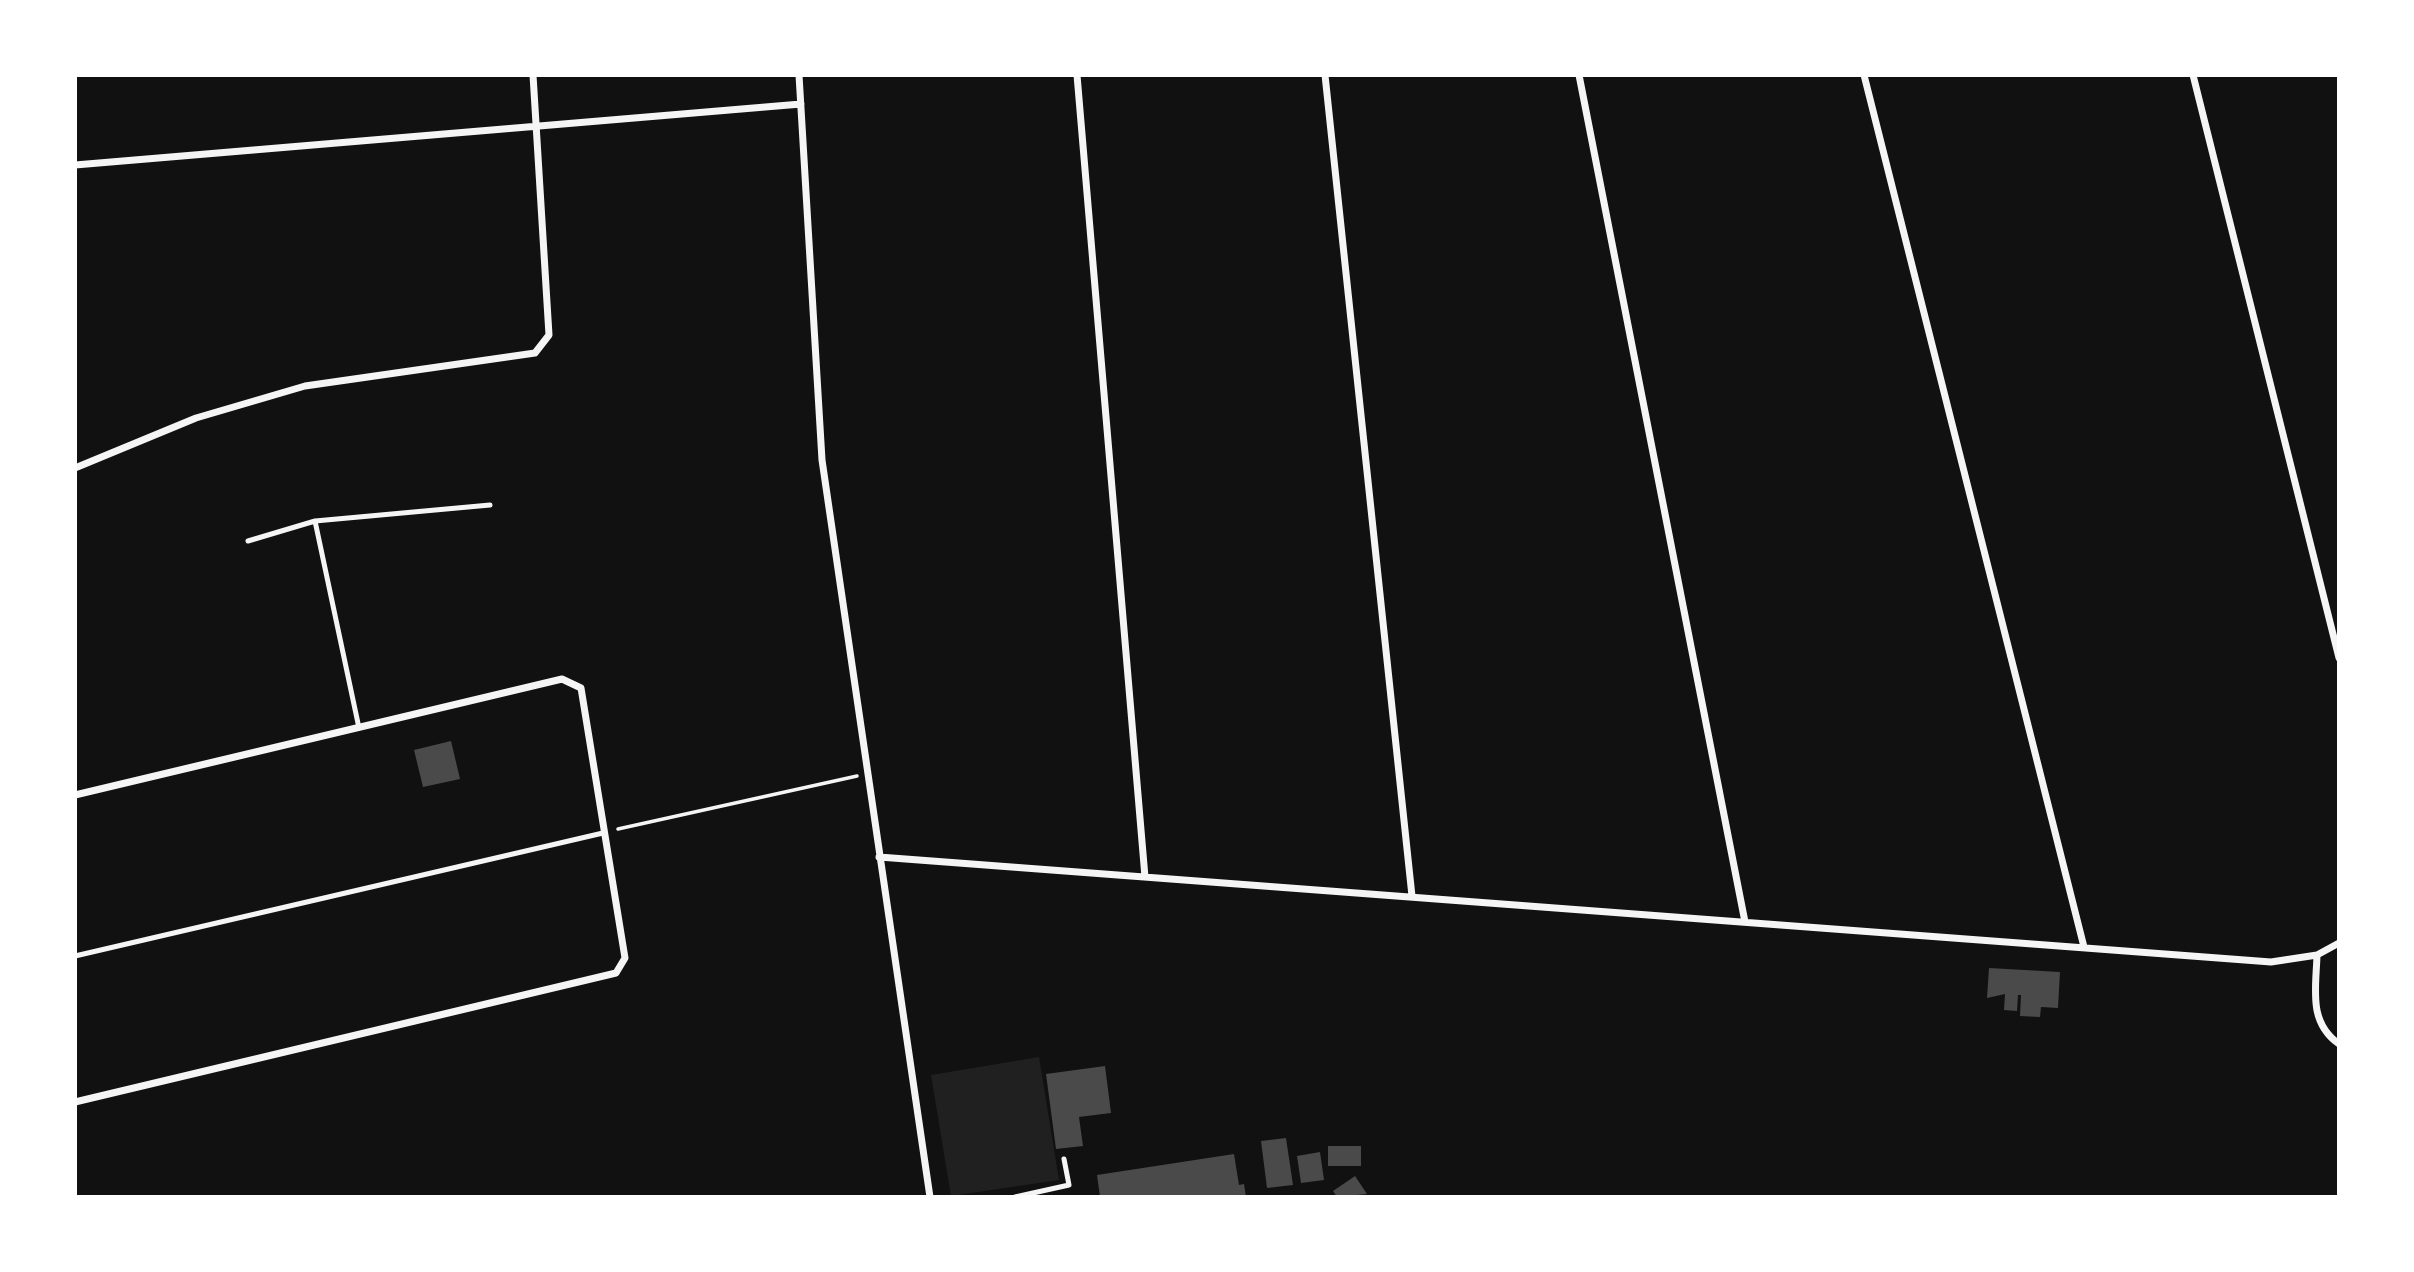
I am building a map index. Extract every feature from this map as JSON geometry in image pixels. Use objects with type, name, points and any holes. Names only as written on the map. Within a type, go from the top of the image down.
[{"type":"street","points":[[75,468],[196,418],[305,386],[535,353],[549,335],[533,75]]},
{"type":"street","points":[[799,75],[822,460],[930,1197]]},
{"type":"street","points":[[1077,75],[1144,877]]},
{"type":"street","points":[[1325,75],[1412,896]]},
{"type":"street","points":[[1579,75],[1745,922]]},
{"type":"street","points":[[1864,75],[2084,947]]},
{"type":"street","points":[[2193,75],[2339,658]]},
{"type":"street","points":[[75,165],[801,104]]},
{"type":"street","points":[[75,795],[562,679],[581,688],[625,958],[616,973],[75,1102]]},
{"type":"street","points":[[879,857],[2272,962],[2316,955],[2339,943]]},
{"type":"street","points":[[2316,955],[2315,1014],[2327,1036],[2339,1044]]},
{"type":"lane","points":[[248,541],[315,522],[490,505]]},
{"type":"lane","points":[[315,522],[359,728]]},
{"type":"lane","points":[[75,956],[603,833]]},
{"type":"lane","points":[[1015,1197],[1069,1185],[1064,1159]]},
{"type":"path","points":[[603,833],[866,774]]},
{"type":"shaded area","points":[[1039,1057],[1059,1180],[951,1196],[931,1075]]},
{"type":"building","points":[[451,741],[460,779],[423,787],[414,750]]},
{"type":"building","points":[[1989,968],[2060,972],[2058,1008],[2041,1007],[2040,1017],[2020,1016],[2021,995],[2018,995],[2017,1011],[2004,1010],[2005,994],[1987,998]]},
{"type":"building","points":[[1105,1066],[1111,1113],[1079,1117],[1083,1146],[1056,1149],[1046,1074]]},
{"type":"building","points":[[1286,1138],[1293,1185],[1267,1188],[1261,1141]]},
{"type":"building","points":[[1328,1146],[1361,1146],[1361,1166],[1328,1166]]},
{"type":"building","points":[[1320,1152],[1324,1180],[1301,1183],[1297,1156]]},
{"type":"building","points":[[1234,1154],[1239,1185],[1244,1184],[1246,1197],[1100,1197],[1097,1175]]},
{"type":"building","points":[[1355,1176],[1367,1194],[1337,1197],[1333,1191]]}]
